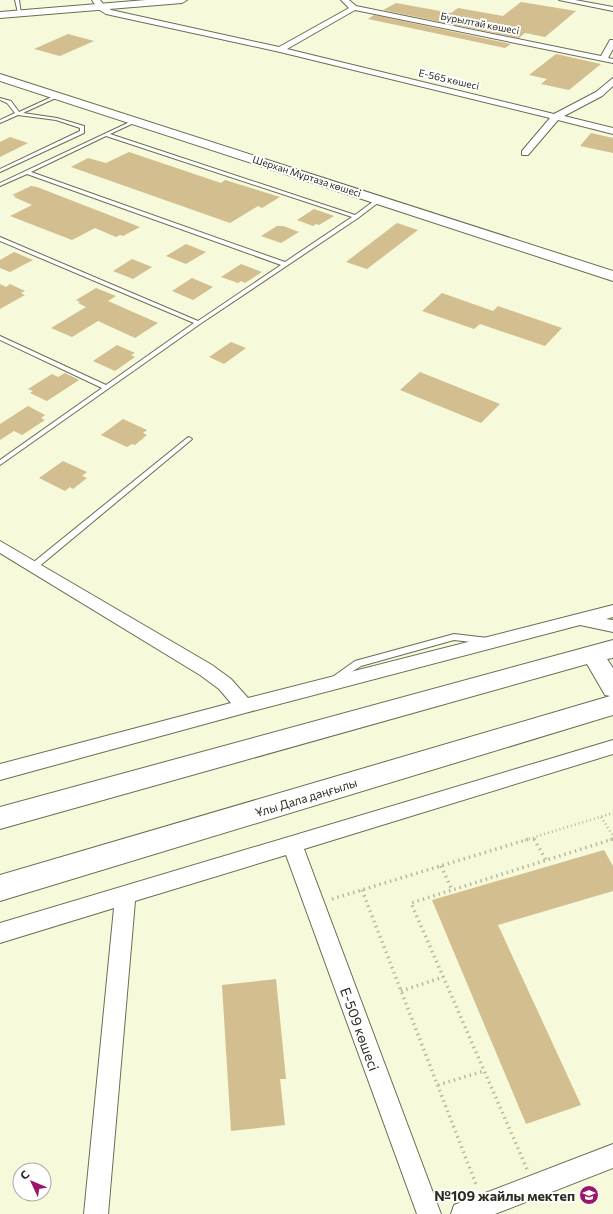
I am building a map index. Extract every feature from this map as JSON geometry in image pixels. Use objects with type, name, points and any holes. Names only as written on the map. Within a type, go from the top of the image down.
[{"type":"main road","points":[[0,15],[98,3],[182,0]]},
{"type":"main road","name":"Шерхан Мұртаза көшесі","points":[[0,77],[380,199],[613,276]]},
{"type":"main road","points":[[0,818],[603,652],[613,688]]},
{"type":"main road","name":"Ұлы Дала даңғылы","points":[[0,888],[613,705]]},
{"type":"street","points":[[280,50],[300,37],[354,8],[345,0]]},
{"type":"street","points":[[563,0],[613,9]]},
{"type":"street","name":"Е-565 көшесі","points":[[98,3],[109,12],[280,50],[557,116],[613,131]]},
{"type":"street","name":"Бурылтай көшесі","points":[[354,8],[613,60]]},
{"type":"street","points":[[604,58],[613,42]]},
{"type":"street","points":[[525,153],[557,116],[579,106],[599,94],[613,81]]},
{"type":"street","points":[[0,546],[206,670],[225,684],[245,706]]},
{"type":"street","points":[[0,772],[328,684],[613,611]]},
{"type":"street","points":[[581,620],[613,626]]},
{"type":"street","points":[[0,933],[613,747]]},
{"type":"street","name":"Е-509 көшесі","points":[[292,844],[429,1214]]},
{"type":"street","points":[[96,1214],[125,895]]},
{"type":"street","points":[[473,1210],[613,1156]]},
{"type":"lane","points":[[17,0],[20,13]]},
{"type":"lane","points":[[0,122],[58,96]]},
{"type":"lane","points":[[0,99],[9,102],[18,114],[57,119],[82,127],[82,132],[0,171]]},
{"type":"lane","points":[[0,185],[134,121]]},
{"type":"lane","points":[[106,135],[356,217]]},
{"type":"lane","points":[[27,172],[285,264]]},
{"type":"lane","points":[[0,463],[198,323],[356,217],[380,199]]},
{"type":"lane","points":[[0,239],[198,323]]},
{"type":"lane","points":[[0,338],[107,388]]},
{"type":"lane","points":[[33,567],[190,439]]},
{"type":"path","points":[[314,904],[613,813]]},
{"type":"path","points":[[601,817],[613,836]]},
{"type":"path","points":[[534,838],[546,860]]},
{"type":"path","points":[[534,1186],[411,903],[613,839]]},
{"type":"path","points":[[441,866],[452,890]]},
{"type":"path","points":[[362,890],[438,1085],[473,1210]]},
{"type":"path","points":[[401,991],[443,977]]},
{"type":"path","points":[[438,1085],[484,1071]]},
{"type":"building","points":[[521,2],[576,11],[545,37],[525,33],[519,38],[383,10],[396,3],[451,13],[458,8],[503,16]]},
{"type":"building","points":[[374,15],[511,44],[505,48],[368,19]]},
{"type":"building","points":[[68,34],[94,41],[60,56],[34,49]]},
{"type":"building","points":[[556,54],[601,64],[569,90],[541,84],[547,79],[529,75]]},
{"type":"building","points":[[591,133],[613,138],[613,153],[580,146]]},
{"type":"building","points":[[10,137],[28,143],[0,157],[0,142]]},
{"type":"building","points":[[129,152],[221,183],[225,180],[280,197],[262,208],[258,206],[230,223],[71,167],[88,158],[106,163]]},
{"type":"building","points":[[31,186],[140,227],[123,236],[120,235],[116,237],[95,228],[72,240],[10,216],[32,205],[12,195]]},
{"type":"building","points":[[314,209],[334,216],[319,225],[316,224],[313,226],[297,220]]},
{"type":"building","points":[[397,223],[418,230],[367,269],[346,262]]},
{"type":"building","points":[[277,226],[283,226],[299,232],[281,243],[261,236]]},
{"type":"building","points":[[186,244],[206,252],[186,264],[166,256]]},
{"type":"building","points":[[14,252],[33,260],[10,272],[0,268],[0,260]]},
{"type":"building","points":[[132,259],[152,267],[133,279],[113,271]]},
{"type":"building","points":[[241,264],[262,272],[245,283],[241,281],[238,283],[221,277]]},
{"type":"building","points":[[192,278],[213,287],[193,300],[172,291]]},
{"type":"building","points":[[0,284],[6,287],[10,284],[25,291],[21,293],[25,295],[0,309]]},
{"type":"building","points":[[96,288],[116,296],[108,301],[158,323],[135,338],[98,321],[72,337],[51,328],[86,307],[78,303],[80,302],[76,300]]},
{"type":"building","points":[[442,293],[493,311],[498,306],[562,328],[545,346],[480,324],[474,329],[422,311]]},
{"type":"building","points":[[231,342],[246,348],[224,364],[209,357]]},
{"type":"building","points":[[117,345],[135,353],[131,355],[135,357],[115,371],[93,361]]},
{"type":"building","points":[[420,372],[500,404],[481,423],[400,390]]},
{"type":"building","points":[[65,373],[79,380],[47,401],[30,393],[33,391],[28,389],[52,374],[58,377]]},
{"type":"building","points":[[28,406],[45,415],[41,418],[45,420],[22,435],[14,431],[0,440],[0,424]]},
{"type":"building","points":[[123,419],[147,430],[143,433],[147,435],[135,445],[132,444],[127,447],[101,435]]},
{"type":"building","points":[[63,461],[87,472],[82,476],[87,478],[73,489],[70,487],[65,491],[39,478]]},
{"type":"building","points":[[604,850],[613,866],[613,891],[498,925],[581,1105],[526,1124],[432,900]]},
{"type":"building","points":[[276,979],[286,1079],[280,1079],[285,1125],[231,1131],[222,985]]},
{"type":"place","name":"№109 жайлы мектеп","points":[[589,1195]]}]
